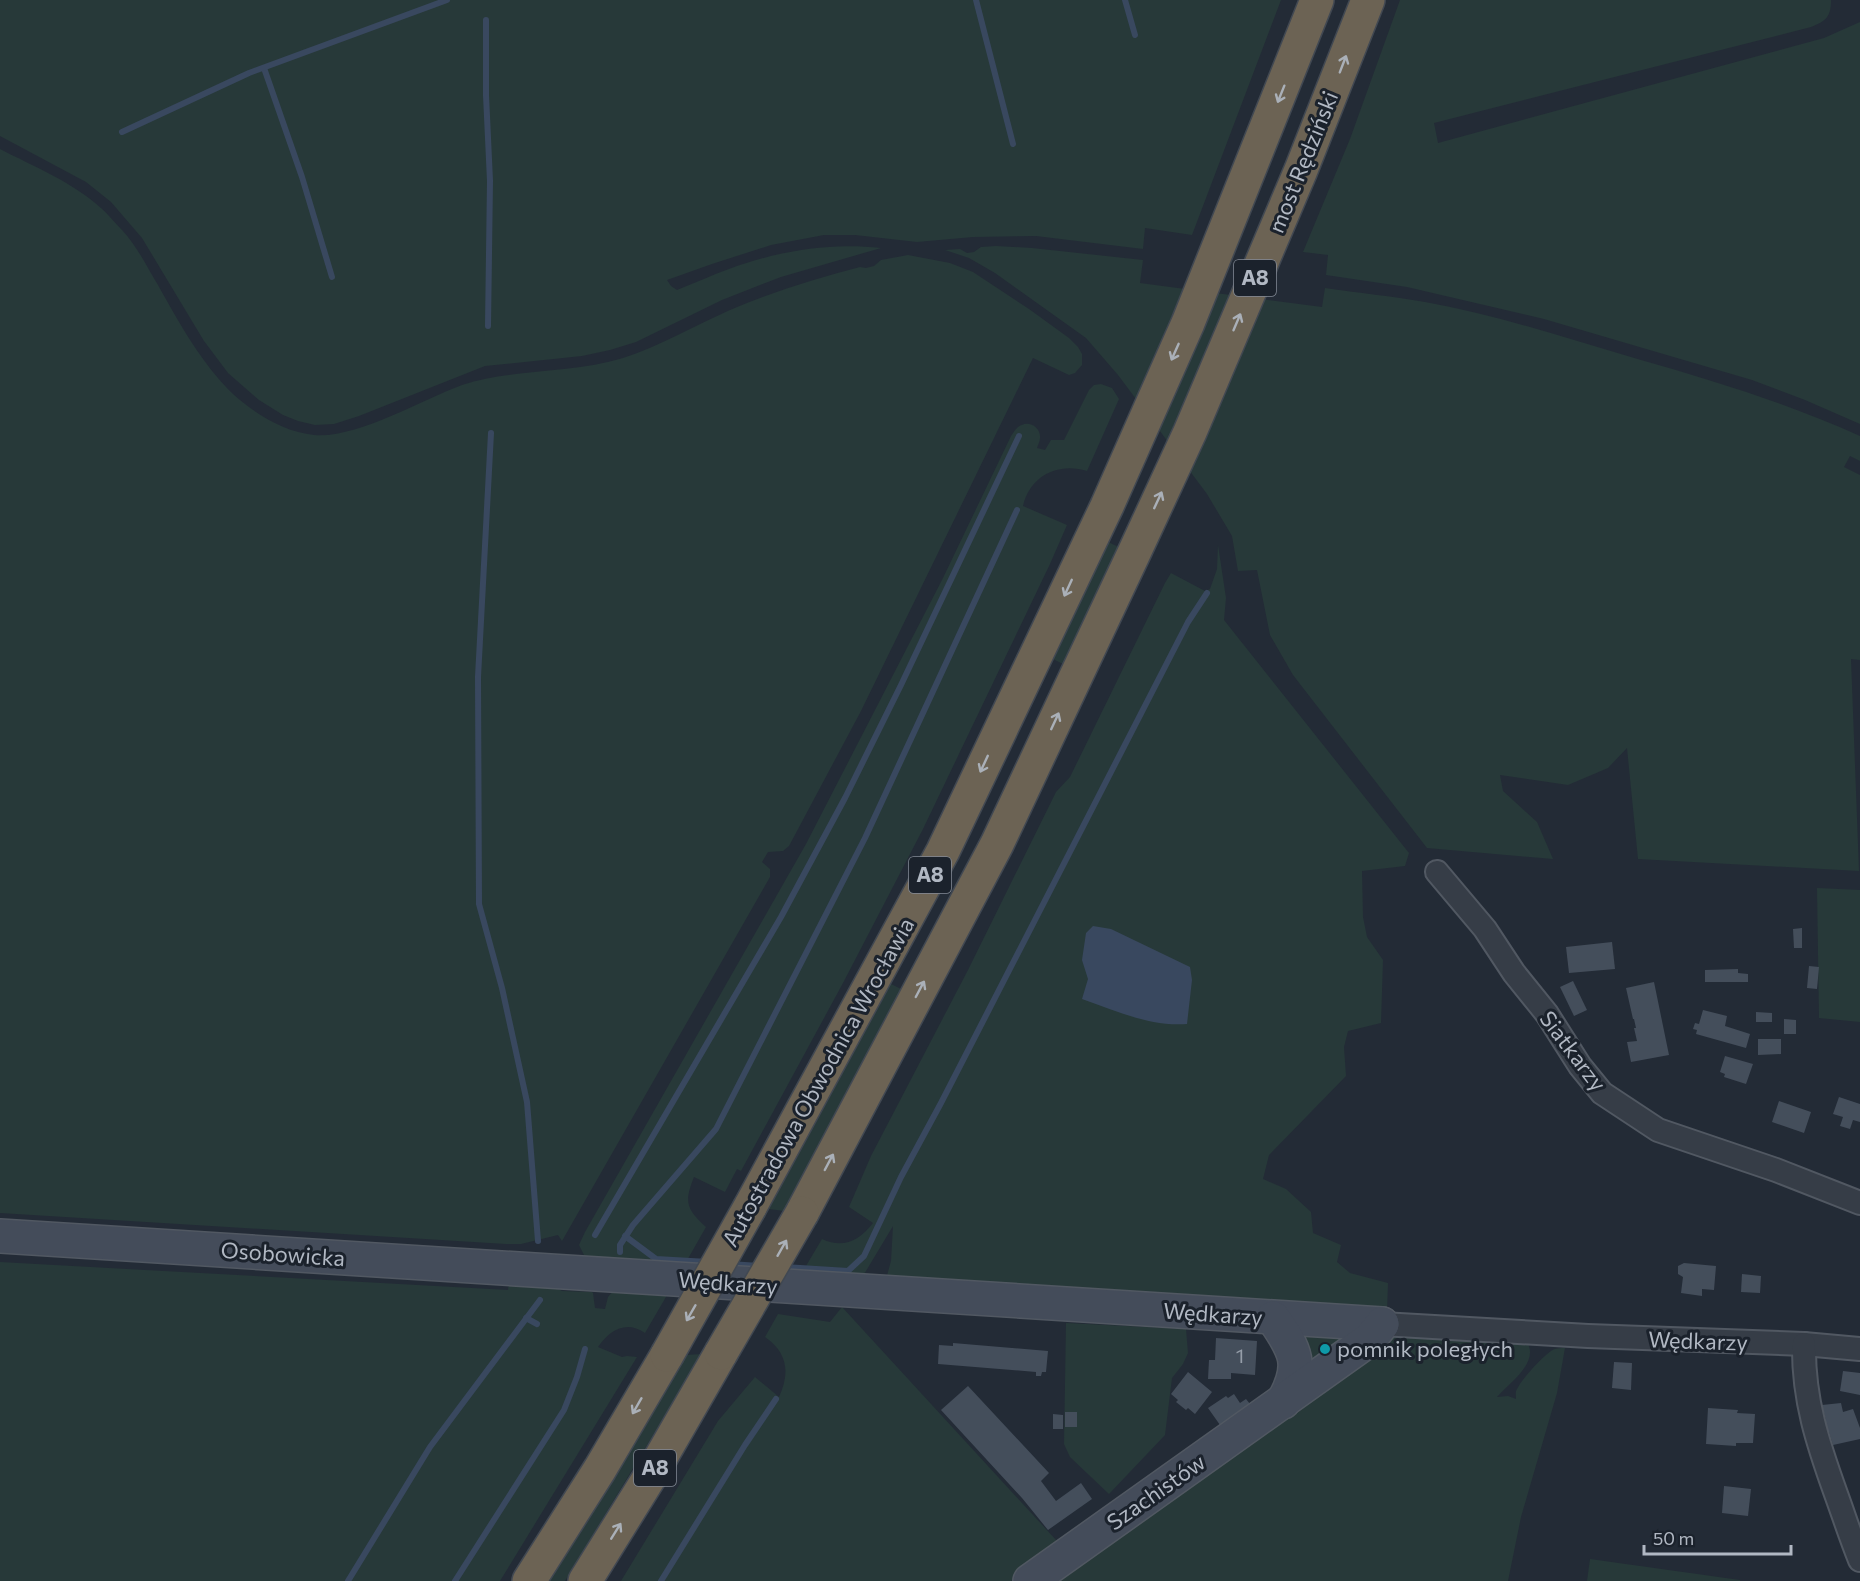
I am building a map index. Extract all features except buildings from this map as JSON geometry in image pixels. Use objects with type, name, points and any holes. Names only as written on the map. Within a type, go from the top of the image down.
[{"type":"highway","name":"most Rędziński","points":[[1093,535],[1188,323],[1317,0]]},
{"type":"highway","name":"most Rędziński","points":[[1134,553],[1190,432],[1301,170],[1368,0]]},
{"type":"highway","name":"Autostradowa Obwodnica Wrocławia","points":[[530,1581],[667,1355],[943,851],[1093,535]]},
{"type":"highway","name":"Autostradowa Obwodnica Wrocławia","points":[[585,1581],[650,1478],[802,1213],[997,844],[1134,553]]},
{"type":"street","name":"Siatkarzy","points":[[1437,872],[1485,929],[1580,1066],[1602,1093],[1658,1130],[1776,1170],[1860,1203]]},
{"type":"street","name":"Osobowicka","points":[[0,1236],[566,1272]]},
{"type":"street","name":"Wędkarzy","points":[[566,1272],[1273,1318],[1679,1341],[1804,1344],[1860,1348]]},
{"type":"street","points":[[1273,1318],[1292,1346],[1296,1361],[1294,1378],[1282,1402]]},
{"type":"street","name":"Szachistów","points":[[1030,1581],[1370,1339],[1382,1324]]},
{"type":"street","points":[[1804,1344],[1811,1419],[1860,1560]]},
{"type":"shaded area","points":[[0,0],[1281,0],[1192,235],[1145,228],[1143,249],[1036,236],[973,237],[917,242],[855,235],[824,235],[771,245],[667,280],[677,290],[729,269],[785,253],[842,246],[881,248],[781,277],[722,300],[636,342],[582,356],[485,366],[359,416],[334,424],[315,425],[283,415],[259,400],[228,373],[204,341],[142,238],[111,202],[86,182],[0,136]]},
{"type":"shaded area","points":[[1400,0],[1831,0],[1827,18],[1811,27],[1434,123],[1438,143],[1824,38],[1860,22],[1860,424],[1752,380],[1544,319],[1407,287],[1326,275],[1328,255],[1303,252],[1350,139]]},
{"type":"shaded area","points":[[0,149],[66,183],[104,210],[142,257],[174,314],[211,370],[233,394],[260,415],[281,426],[303,433],[331,435],[349,431],[462,385],[482,380],[522,373],[583,367],[623,358],[762,297],[860,267],[874,266],[881,260],[908,255],[950,263],[973,272],[1069,338],[1082,354],[1082,365],[1075,373],[1069,375],[1033,358],[861,711],[789,846],[783,851],[768,852],[762,862],[770,869],[770,877],[562,1241],[558,1235],[521,1244],[506,1244],[0,1213]]},
{"type":"shaded area","points":[[996,246],[1143,260],[1140,283],[1322,307],[1325,288],[1452,307],[1533,328],[1724,385],[1779,403],[1860,436],[1860,461],[1850,456],[1844,467],[1860,475],[1860,660],[1851,659],[1859,871],[1638,859],[1627,748],[1608,768],[1568,785],[1500,775],[1503,791],[1537,822],[1553,859],[1427,848],[1293,675],[1270,635],[1257,570],[1238,571],[1232,536],[1207,494],[1118,375],[1086,338],[995,273],[969,258],[945,250],[960,249],[967,253],[974,252],[981,247]]},
{"type":"shaded area","points":[[1101,384],[1112,388],[1119,399],[1087,471],[1066,468],[1047,474],[1032,487],[1023,506],[1067,525],[1050,564],[923,829],[741,1171],[737,1169],[725,1192],[694,1177],[689,1193],[689,1205],[694,1215],[706,1227],[681,1271],[586,1259],[579,1245],[585,1232],[806,844],[943,578],[1011,436],[1016,429],[1028,424],[1039,431],[1040,439],[1037,448],[1045,450],[1051,440],[1064,440],[1089,390],[1094,385]]},
{"type":"shaded area","points":[[1108,542],[1121,548],[1065,665],[1053,659]]},
{"type":"shaded area","points":[[1218,545],[1226,598],[1224,620],[1409,853],[1405,866],[1362,871],[1363,917],[1367,937],[1383,960],[1381,1023],[1348,1031],[1344,1047],[1346,1076],[1269,1155],[1263,1179],[1286,1189],[1311,1212],[1313,1233],[1341,1245],[1337,1262],[1350,1273],[1388,1283],[1387,1312],[886,1279],[891,1261],[893,1226],[863,1276],[800,1276],[822,1239],[837,1243],[850,1242],[873,1223],[849,1207],[871,1156],[968,970],[1056,792],[1070,777],[1171,573],[1205,591],[1210,589],[1217,569]]},
{"type":"shaded area","points":[[1817,888],[1860,890],[1860,1022],[1819,1018]]},
{"type":"shaded area","points":[[891,984],[903,990],[784,1211],[769,1209]]},
{"type":"shaded area","points":[[0,1262],[508,1290],[509,1281],[540,1279],[562,1291],[592,1292],[595,1308],[605,1309],[608,1297],[613,1291],[670,1290],[645,1333],[638,1329],[625,1327],[613,1332],[598,1347],[622,1357],[637,1357],[500,1581],[0,1581]]},
{"type":"shaded area","points":[[842,1307],[1060,1547],[1011,1581],[621,1581],[718,1421],[755,1377],[779,1397],[785,1380],[785,1364],[773,1343],[765,1337],[778,1314],[830,1322]]},
{"type":"shaded area","points":[[1066,1323],[1186,1329],[1188,1353],[1172,1378],[1165,1435],[1109,1494],[1070,1457],[1064,1444]]},
{"type":"shaded area","points":[[1297,1330],[1351,1331],[1311,1373]]},
{"type":"shaded area","points":[[1412,1333],[1528,1344],[1529,1359],[1525,1366],[1497,1397],[1508,1396],[1516,1399],[1519,1385],[1537,1363],[1553,1350],[1565,1348],[1557,1393],[1521,1517],[1508,1581],[1045,1581],[1388,1337]]},
{"type":"shaded area","points":[[702,1354],[565,1581],[549,1581],[686,1355]]},
{"type":"shaded area","points":[[1590,1559],[1740,1580],[1740,1581],[1587,1581]]},
{"type":"water","points":[[1093,926],[1111,929],[1190,967],[1192,980],[1187,1024],[1147,1021],[1082,999],[1088,979],[1082,960],[1086,933]]},
{"type":"waterway","points":[[122,132],[249,73],[447,0]]},
{"type":"waterway","points":[[976,0],[1013,144]]},
{"type":"waterway","points":[[1125,0],[1135,35]]},
{"type":"waterway","points":[[486,20],[486,95],[490,181],[488,326]]},
{"type":"waterway","points":[[264,68],[302,177],[332,277]]},
{"type":"waterway","points":[[491,433],[478,677],[479,904],[502,988],[527,1102],[538,1241]]},
{"type":"waterway","points":[[595,1235],[781,917],[845,798],[1019,436]]},
{"type":"waterway","points":[[620,1252],[620,1245],[633,1225],[716,1129],[865,838],[1017,510]]},
{"type":"waterway","points":[[784,1267],[848,1271],[864,1256],[901,1177],[1188,622],[1207,593]]},
{"type":"waterway","points":[[625,1236],[656,1259],[708,1262]]},
{"type":"waterway","points":[[730,1264],[759,1266]]},
{"type":"waterway","points":[[348,1581],[430,1447],[540,1300]]},
{"type":"waterway","points":[[526,1318],[537,1324]]},
{"type":"waterway","points":[[455,1581],[564,1410],[585,1349]]},
{"type":"waterway","points":[[661,1581],[776,1399]]},
{"type":"place","name":"pomnik poległych","points":[[1325,1349]]}]
